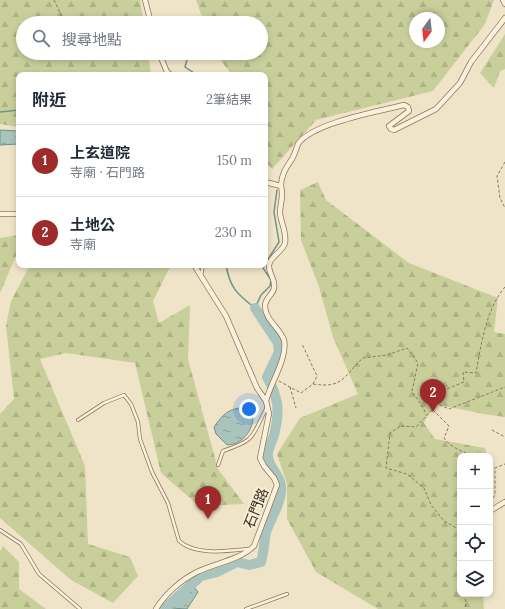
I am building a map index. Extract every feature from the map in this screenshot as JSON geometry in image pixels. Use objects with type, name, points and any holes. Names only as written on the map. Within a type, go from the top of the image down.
[{"type":"street","points":[[145,0],[149,14]]},
{"type":"street","points":[[503,0],[505,4]]},
{"type":"street","points":[[266,403],[269,390],[275,382],[283,352],[284,341],[268,316],[265,307],[267,298],[274,290],[275,283],[269,269],[269,262],[281,251],[285,243],[280,212],[284,196],[281,186],[281,177],[294,155],[298,144],[307,136],[348,118],[404,105],[408,107],[409,111],[389,126],[394,130],[436,109],[460,83],[471,62],[505,18]]},
{"type":"street","points":[[163,60],[167,72]]},
{"type":"street","points":[[268,183],[281,186]]},
{"type":"street","points":[[0,214],[16,214]]},
{"type":"street","points":[[196,268],[226,316],[257,388],[266,403]]},
{"type":"street","name":"石門路","points":[[156,609],[179,584],[197,572],[233,558],[254,546],[277,486],[274,478],[264,466],[260,458],[268,424],[269,414],[266,403]]},
{"type":"street","points":[[493,509],[505,502]]},
{"type":"lane","points":[[201,278],[203,268]]},
{"type":"lane","points":[[78,420],[104,403],[124,395],[131,404],[138,422],[140,439],[152,472],[168,503],[179,541],[183,544],[209,552],[251,549]]},
{"type":"lane","points":[[218,465],[223,451],[246,443],[253,436],[266,403]]},
{"type":"lane","points":[[0,530],[21,544],[39,574],[80,609]]},
{"type":"lane","points":[[246,609],[287,594]]},
{"type":"path","points":[[54,0],[62,16]]},
{"type":"path","points":[[505,162],[497,176],[500,198],[505,208]]},
{"type":"path","points":[[457,528],[444,521],[431,505],[424,488],[407,474],[386,468],[390,433],[401,426],[416,427],[432,410],[442,391],[464,382],[463,372],[476,373],[482,341],[497,296],[505,287]]},
{"type":"path","points":[[275,382],[281,381],[301,393],[313,384],[317,376],[302,344]]},
{"type":"path","points":[[313,384],[327,386],[343,380],[363,358],[387,355],[407,348],[418,363],[412,391],[423,405],[426,416]]},
{"type":"path","points":[[290,387],[296,408]]},
{"type":"path","points":[[435,403],[449,409],[505,387]]},
{"type":"path","points":[[432,410],[449,426],[444,438],[454,447],[467,453]]},
{"type":"path","points":[[492,430],[505,437]]},
{"type":"path","points":[[493,497],[495,468],[505,464]]},
{"type":"path","points":[[466,597],[466,609]]},
{"type":"green space","points":[[0,0],[140,0],[143,16],[16,16],[16,60],[149,60],[151,72],[16,72],[16,127],[0,124]]},
{"type":"green space","points":[[196,0],[494,0],[485,24],[433,91],[316,120],[272,169],[268,164],[268,72],[230,72],[220,60],[268,60],[268,16],[202,16]]},
{"type":"green space","points":[[505,34],[505,69],[500,71],[494,88],[480,73]]},
{"type":"green space","points":[[318,182],[326,200],[409,263],[498,298],[494,332],[505,334],[505,417],[434,404],[424,423],[435,439],[485,448],[486,453],[457,453],[457,597],[483,597],[484,609],[378,609],[316,572],[287,519],[287,484],[277,454],[300,418],[358,394],[333,337],[319,287],[301,240],[300,190]]},
{"type":"green space","points":[[16,235],[16,256],[0,293],[0,238]]},
{"type":"green space","points":[[28,268],[170,268],[153,301],[159,323],[190,305],[188,359],[218,469],[244,504],[199,506],[161,473],[135,363],[66,353],[40,359],[85,466],[88,544],[130,557],[138,576],[113,603],[71,580],[0,518],[0,414],[14,399],[6,326],[11,301]]},
{"type":"green space","points":[[3,546],[19,562],[19,589],[46,609],[0,609],[0,551]]},
{"type":"water","points":[[0,130],[16,131],[16,144],[0,145]]},
{"type":"water","points":[[244,407],[253,410],[252,422],[248,434],[239,442],[227,445],[216,434],[214,427],[226,413],[234,409]]},
{"type":"water","points":[[194,587],[198,592],[187,609],[171,608],[175,600]]},
{"type":"waterway","points":[[187,60],[185,67],[192,72]]},
{"type":"waterway","points":[[0,112],[16,110]]},
{"type":"waterway","points":[[268,259],[279,242],[274,212],[277,190]]},
{"type":"waterway","points":[[227,268],[235,290],[243,299],[255,308],[261,295],[270,286],[271,280],[263,268]]},
{"type":"waterway","points":[[164,609],[201,576],[217,572],[237,562],[249,565],[261,562],[266,532],[278,503],[281,491],[280,482],[269,462],[268,457],[268,451],[274,435],[278,412],[274,392],[267,377],[279,352],[278,343],[255,308]]},
{"type":"place","name":"土地公","points":[[433,412]]},
{"type":"place","name":"上玄道院","points":[[208,519]]}]
